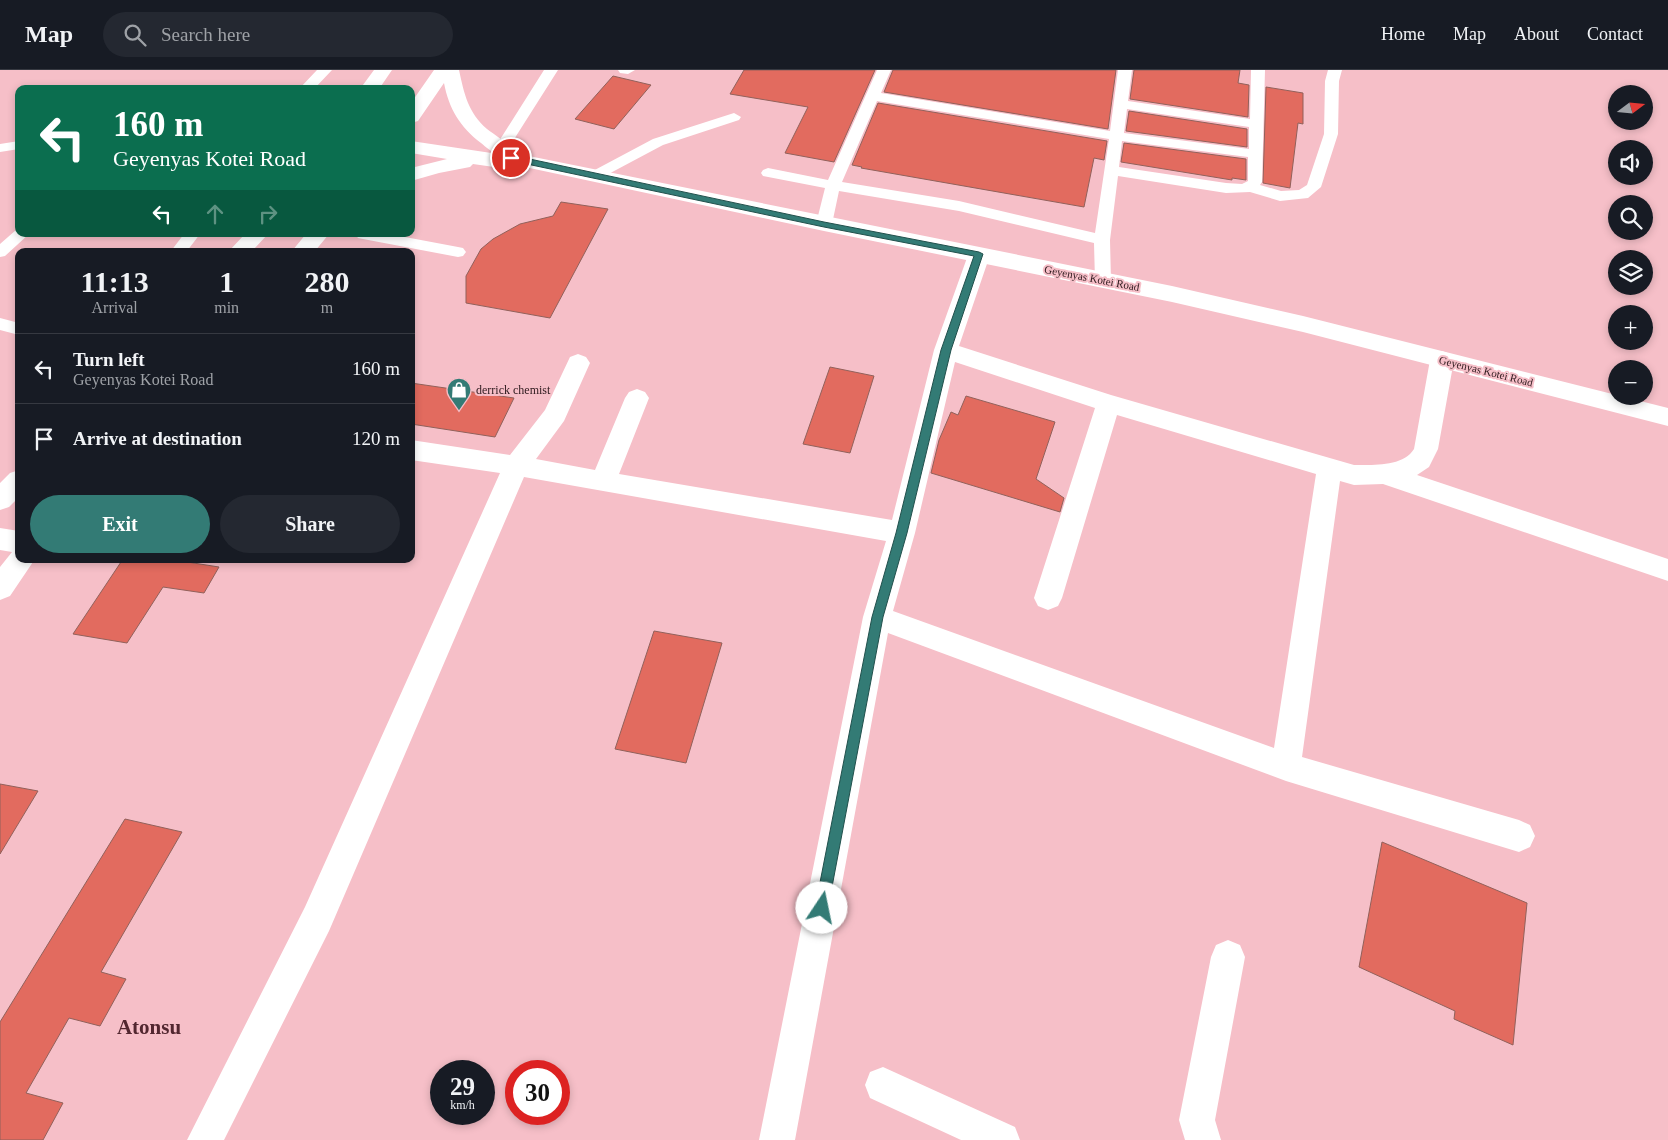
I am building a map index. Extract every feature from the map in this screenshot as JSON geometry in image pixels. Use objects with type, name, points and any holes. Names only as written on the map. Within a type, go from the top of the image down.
[{"type":"street","points":[[372,85],[383,70]]},
{"type":"street","points":[[415,111],[443,70]]},
{"type":"street","points":[[450,70],[457,100],[465,119],[502,156]]},
{"type":"street","points":[[415,131],[502,156]]},
{"type":"street","points":[[415,147],[502,156]]},
{"type":"street","points":[[415,174],[437,167],[502,156]]},
{"type":"street","name":"Geyenyas Kotei Road","points":[[502,156],[824,224],[1181,296],[1668,417]]},
{"type":"street","points":[[243,248],[254,237]]},
{"type":"street","points":[[306,248],[315,237]]},
{"type":"street","points":[[777,1140],[878,617],[902,533],[946,350],[979,254]]},
{"type":"street","points":[[946,350],[1109,403],[1354,475],[1370,476],[1385,474],[1419,461],[1426,449],[1442,360]]},
{"type":"street","points":[[205,1140],[317,919],[516,466],[542,434],[555,414],[578,364]]},
{"type":"street","points":[[603,482],[637,398]]},
{"type":"street","points":[[1048,598],[1109,403]]},
{"type":"street","points":[[415,451],[516,466],[902,533]]},
{"type":"street","points":[[1286,767],[1329,468]]},
{"type":"street","points":[[1385,474],[1668,570]]},
{"type":"street","points":[[0,500],[15,484]]},
{"type":"street","points":[[0,539],[15,541]]},
{"type":"street","points":[[0,588],[19,563]]},
{"type":"street","points":[[878,617],[1286,767],[1518,836]]},
{"type":"street","points":[[1203,1140],[1197,1120],[1228,958]]},
{"type":"street","points":[[883,1085],[1002,1140]]},
{"type":"lane","points":[[310,85],[325,70]]},
{"type":"lane","points":[[502,156],[551,70]]},
{"type":"lane","points":[[824,224],[833,186],[884,70]]},
{"type":"lane","points":[[1103,281],[1102,240],[1125,70]]},
{"type":"lane","points":[[1251,187],[1255,182],[1258,70]]},
{"type":"lane","points":[[1112,170],[1226,188],[1242,189],[1251,187],[1280,196],[1303,195],[1314,187],[1331,134],[1332,81],[1335,70]]},
{"type":"lane","points":[[872,96],[1116,136],[1256,154]]},
{"type":"lane","points":[[1120,104],[1257,124]]},
{"type":"lane","points":[[596,176],[658,142],[734,117]]},
{"type":"lane","points":[[0,148],[15,146]]},
{"type":"lane","points":[[768,173],[833,186],[959,206],[1102,240]]},
{"type":"lane","points":[[0,252],[18,237]]},
{"type":"lane","points":[[181,248],[190,237]]},
{"type":"lane","points":[[379,237],[458,252]]},
{"type":"lane","points":[[0,324],[15,329]]},
{"type":"building","points":[[744,70],[875,70],[834,162],[785,153],[808,107],[730,94]]},
{"type":"building","points":[[893,70],[1116,70],[1108,129],[884,92]]},
{"type":"building","points":[[1134,70],[1240,70],[1238,83],[1249,85],[1248,117],[1130,99]]},
{"type":"building","points":[[613,76],[651,85],[614,129],[575,119]]},
{"type":"building","points":[[1266,87],[1303,93],[1303,124],[1298,123],[1290,188],[1263,183]]},
{"type":"building","points":[[878,103],[1107,141],[1104,160],[1094,158],[1084,207],[852,165]]},
{"type":"building","points":[[1129,111],[1247,129],[1247,147],[1126,131]]},
{"type":"building","points":[[1124,143],[1246,159],[1246,180],[1232,178],[1232,180],[1121,162]]},
{"type":"building","points":[[561,202],[608,209],[550,318],[466,303],[466,276],[481,249],[493,239],[520,224],[553,216]]},
{"type":"building","points":[[830,367],[874,376],[850,453],[803,444]]},
{"type":"building","name":"derrick chemist","points":[[415,384],[514,398],[495,437],[415,425]]},
{"type":"building","points":[[966,396],[1055,422],[1036,479],[1064,498],[1060,512],[931,473],[939,440],[951,412],[958,415]]},
{"type":"building","points":[[120,563],[194,563],[219,567],[204,593],[163,587],[127,643],[73,634]]},
{"type":"building","points":[[654,631],[722,643],[686,763],[615,749]]},
{"type":"building","points":[[0,784],[38,791],[0,854]]},
{"type":"building","points":[[125,819],[182,832],[101,972],[126,979],[100,1026],[69,1018],[26,1093],[63,1103],[43,1140],[0,1140],[0,1022]]},
{"type":"building","points":[[1382,842],[1527,903],[1513,1045],[1454,1019],[1455,1011],[1359,967]]},
{"type":"place","name":"derrick chemist","points":[[459,411]]},
{"type":"district","name":"Atonsu","points":[[149,1027]]},
{"type":"route","points":[[511,158],[824,224],[979,254],[946,350],[902,533],[878,617],[822,908]]}]
